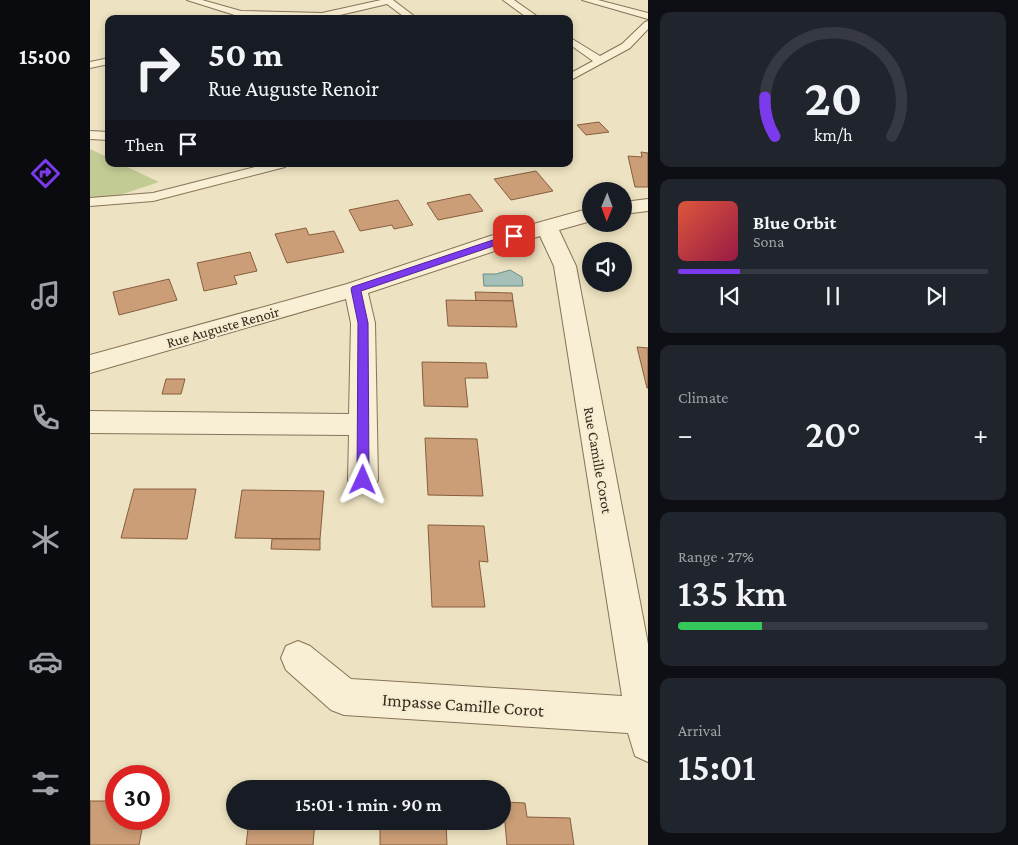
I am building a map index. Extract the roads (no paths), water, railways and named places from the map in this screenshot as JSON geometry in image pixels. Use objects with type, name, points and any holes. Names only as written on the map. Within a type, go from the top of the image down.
[{"type":"street","points":[[632,207],[648,205]]},
{"type":"street","points":[[546,226],[582,216]]},
{"type":"street","name":"Rue Auguste Renoir","points":[[90,364],[356,289],[546,226]]},
{"type":"street","name":"Rue Camille Corot","points":[[546,226],[565,266],[645,729]]},
{"type":"street","points":[[356,289],[363,323],[363,480]]},
{"type":"street","points":[[90,422],[364,424]]},
{"type":"street","name":"Impasse Camille Corot","points":[[298,658],[344,697],[645,729]]},
{"type":"lane","points":[[192,0],[241,14],[261,15]]},
{"type":"lane","points":[[508,0],[530,15]]},
{"type":"lane","points":[[587,0],[648,16]]},
{"type":"lane","points":[[333,15],[392,1],[409,15]]},
{"type":"lane","points":[[573,76],[626,46],[648,24]]},
{"type":"lane","points":[[573,43],[600,60]]},
{"type":"lane","points":[[90,65],[105,62]]},
{"type":"lane","points":[[90,135],[105,136]]},
{"type":"lane","points":[[90,202],[153,197],[269,167]]},
{"type":"water","points":[[510,270],[522,277],[523,286],[484,286],[483,274],[496,274]]}]
